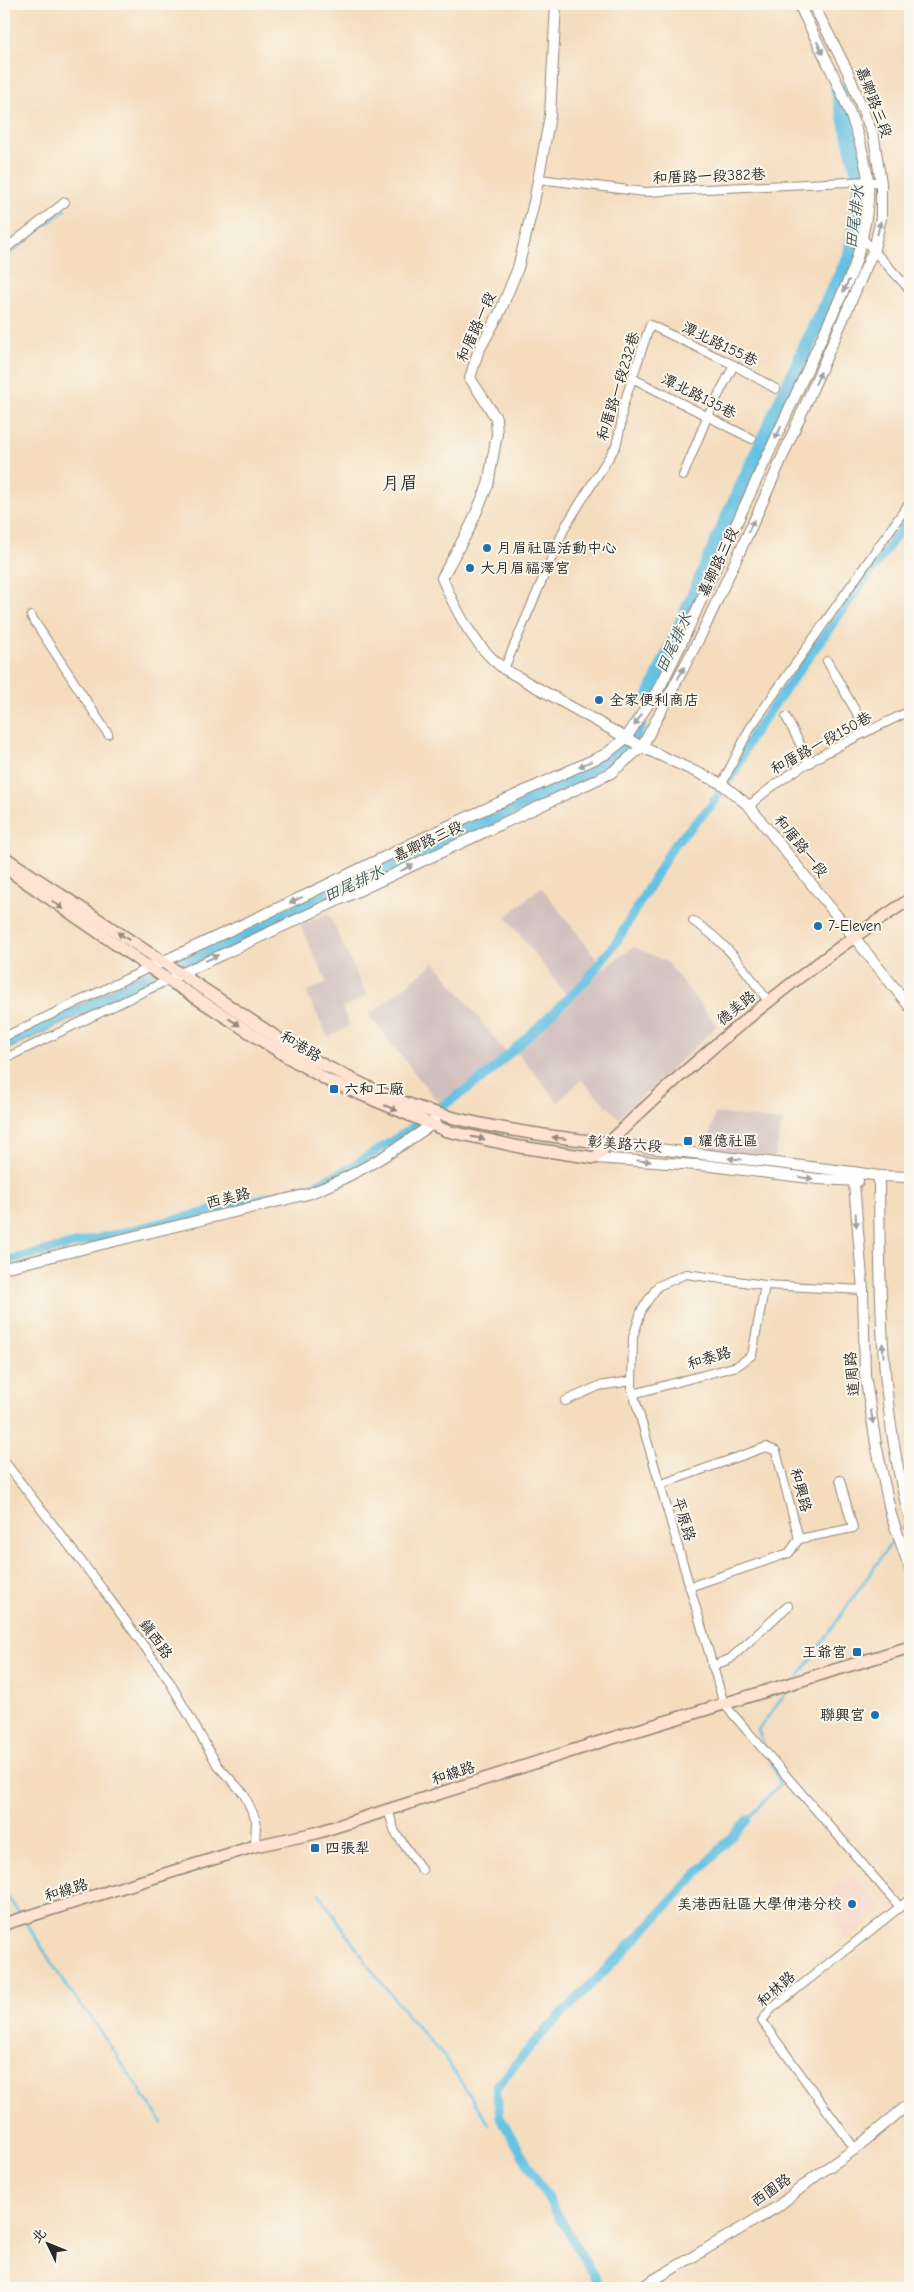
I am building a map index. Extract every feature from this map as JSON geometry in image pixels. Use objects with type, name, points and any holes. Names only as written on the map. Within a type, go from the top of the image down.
[{"type":"main road","points":[[4,857],[157,966]]},
{"type":"main road","points":[[4,867],[172,975]]},
{"type":"main road","name":"德美路","points":[[595,1158],[621,1129],[714,1045],[768,1001],[854,936],[910,899]]},
{"type":"main road","name":"和港路","points":[[172,975],[302,1054],[354,1080],[438,1114]]},
{"type":"main road","name":"和港路","points":[[172,975],[286,1056],[327,1080],[431,1125]]},
{"type":"main road","name":"彰美路六段","points":[[438,1114],[523,1132],[608,1144]]},
{"type":"main road","name":"彰美路六段","points":[[431,1125],[446,1131],[520,1147],[595,1158]]},
{"type":"main road","points":[[520,1147],[523,1132]]},
{"type":"main road","name":"和線路","points":[[4,1924],[255,1846],[316,1833],[910,1647]]},
{"type":"street","name":"和厝路一段","points":[[556,4],[557,17],[550,116],[539,178],[518,268],[500,312],[478,352],[470,378],[496,418],[497,434],[488,484],[470,527],[442,578],[455,608],[472,635],[490,658],[504,669],[639,745],[722,784],[749,806],[910,1007]]},
{"type":"street","name":"嘉卿路三段","points":[[157,966],[446,827],[606,754],[626,738],[661,686],[853,270],[863,239],[868,181],[854,122],[799,4]]},
{"type":"street","name":"嘉卿路三段","points":[[172,975],[611,773],[639,745],[706,624],[767,492],[874,249],[882,218],[881,183],[874,138],[846,70],[813,4]]},
{"type":"street","name":"和厝路一段382巷","points":[[539,178],[645,192],[825,185],[868,181],[881,183]]},
{"type":"street","points":[[4,250],[65,202]]},
{"type":"street","points":[[863,239],[910,290]]},
{"type":"street","name":"和厝路一段232巷","points":[[504,669],[564,527],[616,446],[621,425],[622,409],[650,325]]},
{"type":"street","name":"潭北路155巷","points":[[650,325],[734,365],[776,389]]},
{"type":"street","points":[[683,476],[708,415],[734,365]]},
{"type":"street","name":"潭北路135巷","points":[[632,378],[752,439]]},
{"type":"street","points":[[722,784],[750,728],[910,502]]},
{"type":"street","points":[[31,616],[108,734]]},
{"type":"street","points":[[827,661],[867,731]]},
{"type":"street","name":"和厝路一段150巷","points":[[749,806],[771,786],[867,731],[910,711]]},
{"type":"street","points":[[786,717],[810,763]]},
{"type":"street","points":[[693,921],[712,933],[727,947],[768,1001]]},
{"type":"street","points":[[4,1036],[157,966]]},
{"type":"street","points":[[4,1059],[172,975]]},
{"type":"street","name":"西美路","points":[[4,1268],[308,1194],[344,1180],[371,1166],[431,1125],[438,1114]]},
{"type":"street","name":"彰美路六段","points":[[608,1144],[854,1177]]},
{"type":"street","name":"彰美路六段","points":[[595,1158],[711,1166],[818,1180],[879,1176],[910,1177]]},
{"type":"street","points":[[879,1176],[881,1328],[890,1432],[910,1519]]},
{"type":"street","name":"道周路","points":[[854,1177],[863,1290],[865,1375],[876,1444],[892,1515],[910,1569]]},
{"type":"street","name":"平原路","points":[[863,1290],[765,1285],[686,1274],[658,1286],[642,1309],[633,1337],[631,1380],[633,1394],[724,1704],[900,1907]]},
{"type":"street","name":"和泰路","points":[[633,1394],[737,1366],[752,1355],[765,1285]]},
{"type":"street","points":[[566,1401],[600,1386],[631,1380]]},
{"type":"street","name":"和興路","points":[[659,1484],[766,1447],[776,1451],[799,1538]]},
{"type":"street","name":"鎮西路","points":[[4,1461],[101,1587],[168,1679],[218,1766],[244,1794],[256,1820],[255,1846]]},
{"type":"street","points":[[689,1587],[789,1553],[799,1538],[853,1528],[840,1480]]},
{"type":"street","points":[[712,1666],[730,1659],[788,1606]]},
{"type":"street","points":[[388,1810],[395,1832],[422,1870]]},
{"type":"street","name":"和林路","points":[[855,2149],[762,2022],[770,2010],[910,1899]]},
{"type":"street","name":"西園路","points":[[640,2288],[777,2207],[817,2175],[855,2149],[910,2103]]},
{"type":"shaded area","points":[[541,887],[604,968],[634,947],[667,962],[717,1026],[619,1118],[581,1080],[558,1102],[515,1050],[570,1000],[506,917]]},
{"type":"shaded area","points":[[328,913],[367,996],[342,1008],[350,1026],[328,1037],[306,992],[327,982],[300,926]]},
{"type":"shaded area","points":[[435,962],[507,1054],[441,1106],[369,1015]]},
{"type":"shaded area","points":[[715,1113],[782,1121],[774,1161],[706,1151]]},
{"type":"shaded area","name":"美港西社區大學伸港分校","points":[[852,1874],[883,1909],[846,1942],[824,1898]]},
{"type":"water","points":[[134,979],[144,986],[4,1051],[4,1040]]},
{"type":"waterway","name":"田尾排水","points":[[651,696],[724,527],[816,326],[851,256],[861,182],[838,89]]},
{"type":"waterway","points":[[4,258],[65,210]]},
{"type":"waterway","points":[[4,1261],[313,1186],[348,1169],[403,1134],[487,1075],[584,983],[617,941],[673,846],[711,806],[735,771],[751,737],[910,517]]},
{"type":"waterway","name":"田尾排水","points":[[121,991],[352,886],[583,774],[624,752],[638,725]]},
{"type":"waterway","points":[[901,1530],[908,1520]]},
{"type":"waterway","points":[[798,1677],[896,1536]]},
{"type":"waterway","points":[[764,1745],[758,1730],[790,1688]]},
{"type":"waterway","points":[[747,1820],[780,1784],[772,1764]]},
{"type":"waterway","points":[[601,2288],[500,2117],[496,2087],[539,2037],[632,1943],[747,1820]]},
{"type":"waterway","points":[[4,1892],[21,1915]]},
{"type":"waterway","points":[[319,1894],[371,1969],[413,2022],[445,2058],[489,2124]]},
{"type":"waterway","points":[[25,1921],[65,1984],[90,2016],[162,2123]]},
{"type":"place","name":"月眉社區活動中心","points":[[487,548]]},
{"type":"place","name":"大月眉福澤宮","points":[[470,568]]},
{"type":"place","name":"全家便利商店","points":[[599,700]]},
{"type":"place","name":"7-Eleven","points":[[818,926]]},
{"type":"place","name":"六和工廠","points":[[334,1089]]},
{"type":"place","name":"耀億社區","points":[[688,1141]]},
{"type":"place","name":"王爺宮","points":[[857,1652]]},
{"type":"place","name":"聯興宮","points":[[875,1715]]},
{"type":"place","name":"四張犁","points":[[315,1848]]},
{"type":"place","name":"美港西社區大學伸港分校","points":[[852,1904]]},
{"type":"district","name":"月眉","points":[[400,483]]}]
